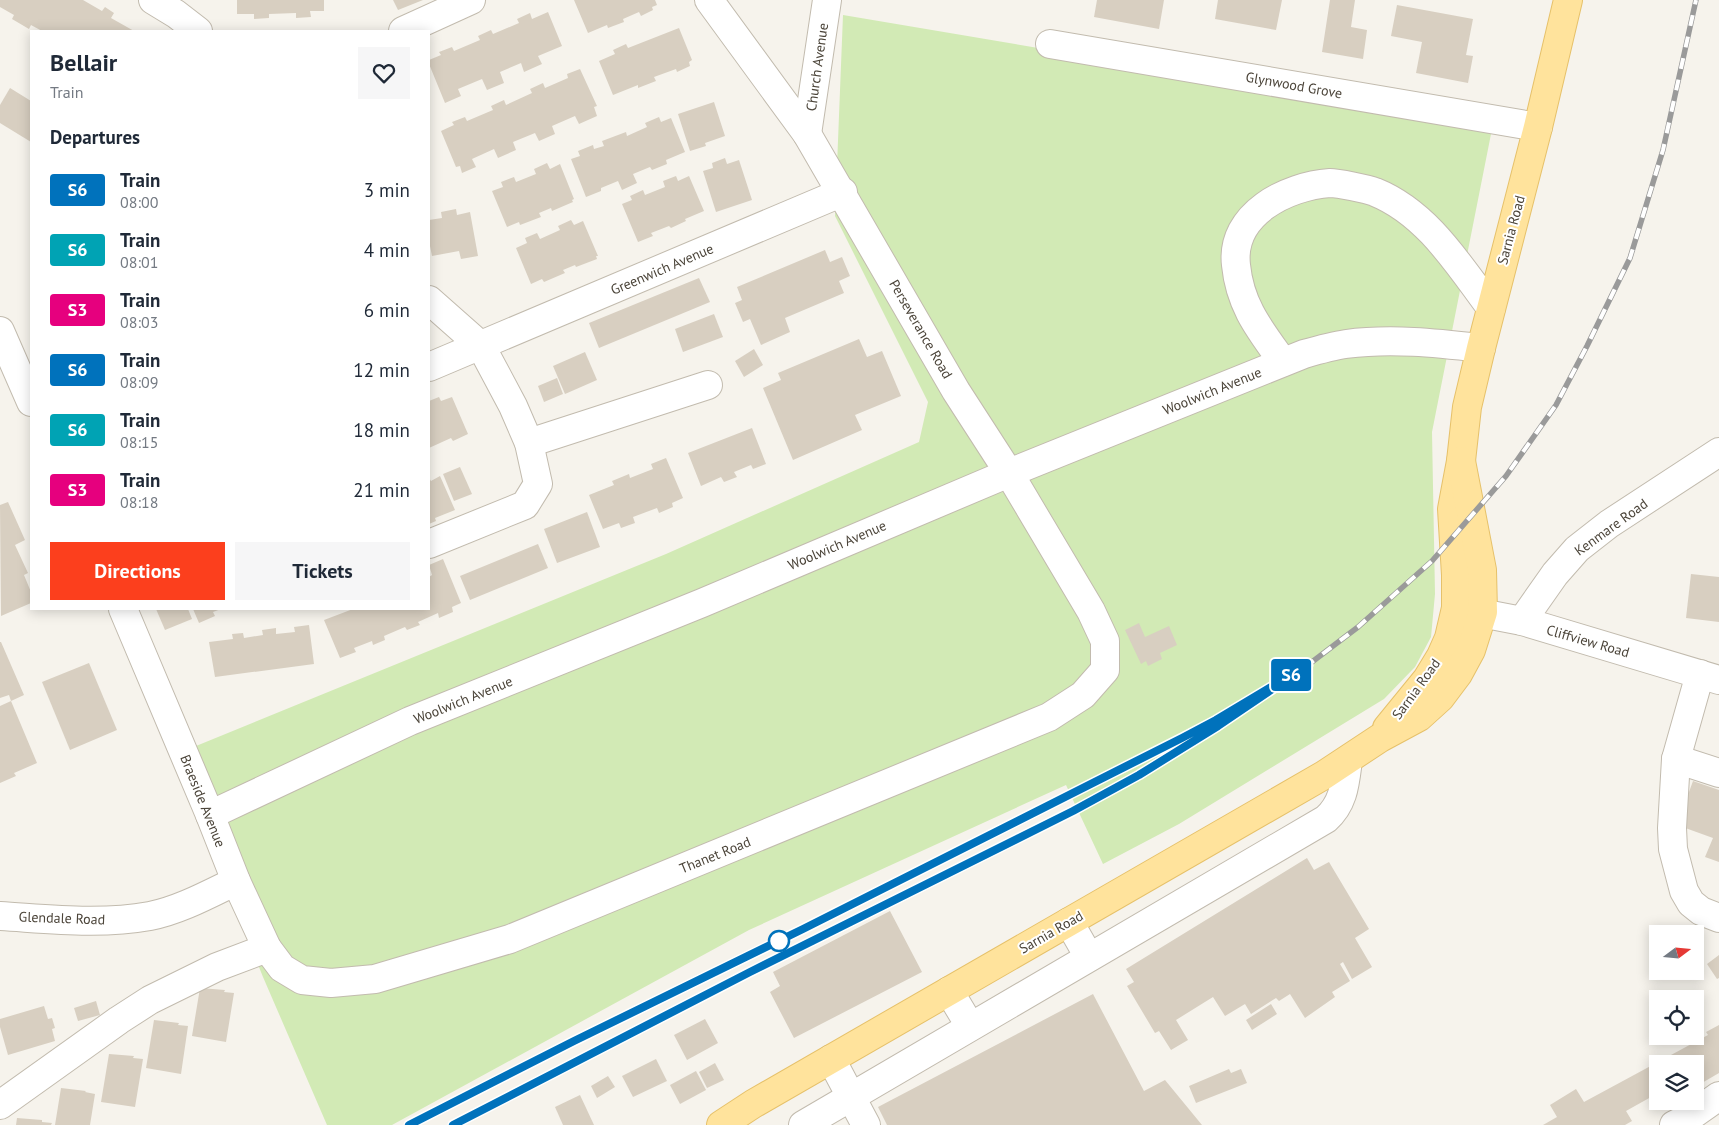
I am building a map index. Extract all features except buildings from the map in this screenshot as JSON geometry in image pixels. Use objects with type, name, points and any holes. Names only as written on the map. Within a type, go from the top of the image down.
[{"type":"main road","name":"Sarnia Road","points":[[1380,738],[1427,679],[1450,638],[1456,608],[1452,509],[1461,461],[1467,407],[1568,0]]},
{"type":"main road","name":"Sarnia Road","points":[[721,1125],[753,1104],[1324,776],[1380,738],[1420,717],[1440,698],[1458,674],[1471,650],[1483,612],[1482,570],[1461,461]]},
{"type":"street","points":[[153,0],[197,30]]},
{"type":"street","points":[[405,30],[471,0]]},
{"type":"street","name":"Perseverance Road","points":[[709,0],[808,134],[956,391],[1009,472],[1091,611],[1105,641],[1105,670]]},
{"type":"street","name":"Church Avenue","points":[[808,134],[827,0]]},
{"type":"street","name":"Glynwood Grove","points":[[1050,44],[1538,127]]},
{"type":"street","points":[[1282,362],[1254,320],[1241,296],[1235,263],[1238,240],[1247,222],[1269,203],[1296,189],[1332,183],[1374,192],[1412,214],[1440,240],[1491,308]]},
{"type":"street","name":"Greenwich Avenue","points":[[430,367],[843,192]]},
{"type":"street","points":[[430,301],[481,346],[513,406],[529,443],[538,484],[525,505],[430,544]]},
{"type":"street","points":[[0,331],[30,400]]},
{"type":"street","name":"Woolwich Avenue","points":[[210,815],[410,721],[702,602],[1009,472],[1282,362],[1304,354],[1345,344],[1384,341],[1429,342],[1481,348]]},
{"type":"street","points":[[529,443],[708,385]]},
{"type":"street","name":"Kenmare Road","points":[[1522,621],[1555,574],[1577,549],[1609,524],[1719,452]]},
{"type":"street","name":"Cliffview Road","points":[[1456,608],[1522,621],[1710,677]]},
{"type":"street","name":"Braeside Avenue","points":[[123,610],[236,881],[267,948],[282,968],[302,980]]},
{"type":"street","name":"Thanet Road","points":[[302,980],[331,983],[375,979],[510,939],[1049,717],[1083,695],[1105,670]]},
{"type":"street","points":[[1710,677],[1676,759],[1672,828],[1673,849],[1684,892],[1701,911],[1719,918]]},
{"type":"street","points":[[1676,759],[1719,773]]},
{"type":"street","points":[[803,1125],[1326,819],[1334,812],[1341,800],[1348,760]]},
{"type":"street","name":"Glendale Road","points":[[0,916],[99,922],[152,916],[196,901],[236,881]]},
{"type":"street","points":[[1069,922],[1090,957]]},
{"type":"street","points":[[0,1105],[150,1000],[217,967],[267,948]]},
{"type":"street","points":[[949,991],[970,1026]]},
{"type":"street","points":[[831,1059],[866,1125]]},
{"type":"street","points":[[1674,1125],[1688,1118],[1719,1096]]},
{"type":"green space","points":[[843,15],[1192,74],[1492,129],[1432,432],[1435,594],[1431,637],[1415,667],[1384,699],[1179,824],[1103,864],[1066,785],[749,930],[392,1125],[327,1125],[263,977],[174,755],[666,554],[919,442],[928,402],[835,216]]},
{"type":"railway","points":[[453,1125],[750,972],[1057,820],[1139,775],[1308,665],[1358,627],[1432,561],[1506,476],[1556,405],[1630,258],[1663,150],[1696,0]]},
{"type":"railway","points":[[409,1125],[1209,724]]},
{"type":"train","name":"S6","points":[[409,1125],[1182,738],[1308,665],[1218,726],[1139,775],[1073,811],[750,972],[453,1125]]}]
